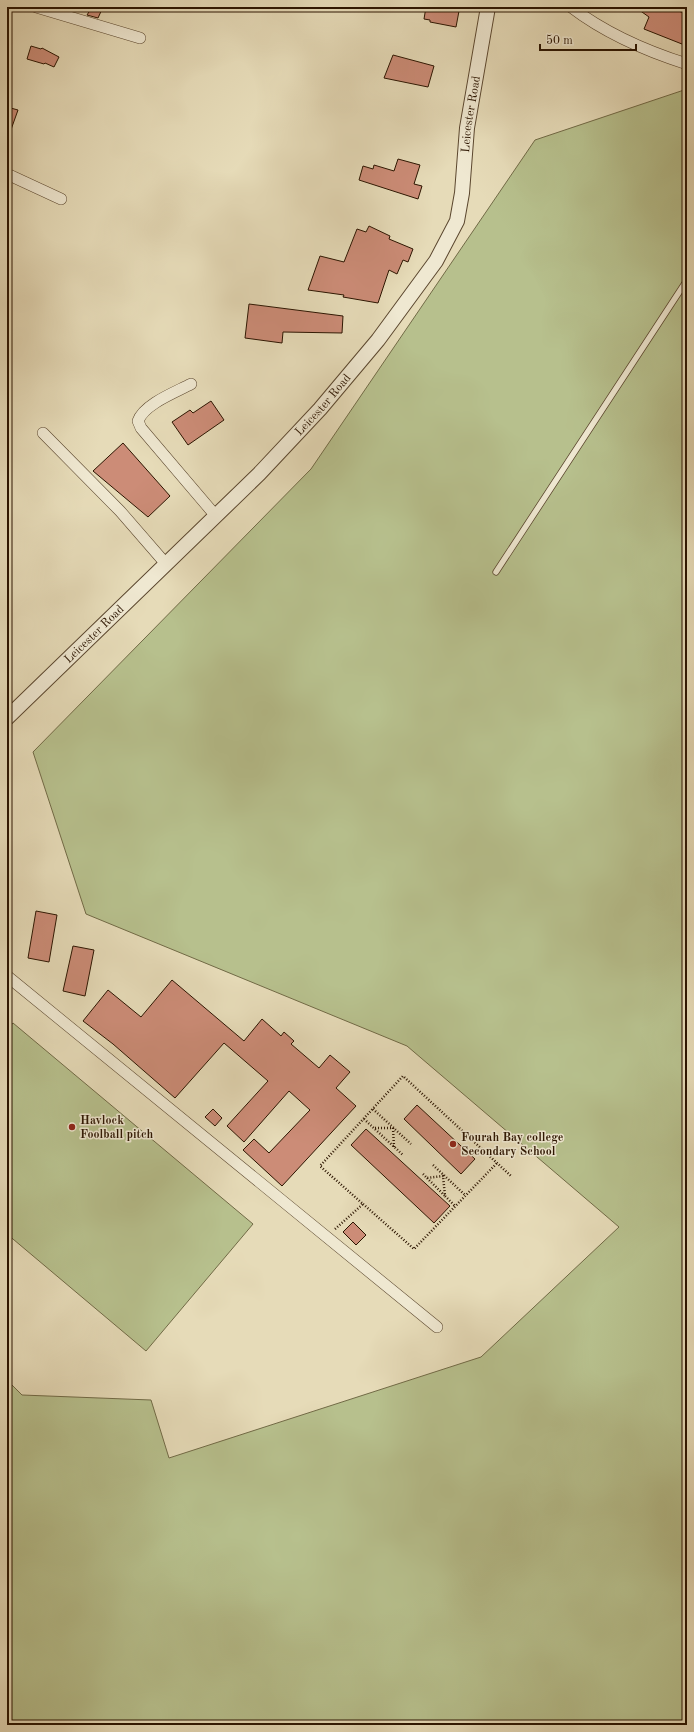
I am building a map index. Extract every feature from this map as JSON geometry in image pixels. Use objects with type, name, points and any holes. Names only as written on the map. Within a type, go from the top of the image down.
[{"type":"street","points":[[36,7],[140,38]]},
{"type":"street","name":"Leicester Road","points":[[7,718],[259,474],[348,378],[390,326],[426,276],[450,236],[457,221],[462,193],[467,128],[488,7]]},
{"type":"street","points":[[571,7],[585,18],[614,34],[643,48],[687,64]]},
{"type":"street","points":[[7,174],[61,199]]},
{"type":"street","points":[[191,384],[149,406],[140,414],[138,421],[141,428],[215,515]]},
{"type":"street","points":[[43,433],[120,511],[166,564]]},
{"type":"street","points":[[7,976],[437,1327]]},
{"type":"lane","points":[[496,572],[687,280]]},
{"type":"path","points":[[497,1163],[414,1249],[320,1166],[403,1076],[497,1163],[511,1176]]},
{"type":"path","points":[[373,1109],[411,1144]]},
{"type":"path","points":[[364,1119],[403,1155]]},
{"type":"path","points":[[375,1128],[393,1128]]},
{"type":"path","points":[[393,1128],[394,1147]]},
{"type":"path","points":[[433,1166],[465,1195]]},
{"type":"path","points":[[423,1174],[455,1206]]},
{"type":"path","points":[[427,1178],[443,1176]]},
{"type":"path","points":[[443,1176],[444,1196]]},
{"type":"path","points":[[325,1237],[363,1204]]},
{"type":"green space","points":[[687,89],[687,1725],[7,1725],[7,1380],[22,1395],[151,1400],[169,1458],[481,1357],[619,1227],[407,1046],[86,914],[33,752],[311,469],[535,140]]},
{"type":"green space","name":"Havlock Foolball pitch","points":[[13,1023],[253,1224],[146,1351],[7,1234],[7,1030]]},
{"type":"building","points":[[92,7],[103,7],[98,18],[87,15]]},
{"type":"building","points":[[426,7],[452,7],[451,10],[459,11],[456,27],[430,22],[430,20],[424,19]]},
{"type":"building","points":[[635,7],[667,7],[687,14],[687,46],[644,29],[649,17]]},
{"type":"building","points":[[31,46],[42,48],[59,57],[54,67],[45,63],[27,59]]},
{"type":"building","points":[[393,55],[434,66],[428,87],[384,78]]},
{"type":"building","points":[[7,107],[18,110],[8,138],[7,138]]},
{"type":"building","points":[[398,159],[420,165],[414,184],[422,186],[418,199],[359,180],[363,166],[373,169],[374,165],[394,171]]},
{"type":"building","points":[[369,226],[390,236],[389,239],[413,249],[408,262],[403,260],[397,274],[389,270],[378,303],[343,297],[344,295],[308,290],[320,256],[344,262],[357,229],[366,232]]},
{"type":"building","points":[[249,304],[343,316],[342,333],[283,332],[282,343],[245,338]]},
{"type":"building","points":[[211,401],[224,420],[188,445],[172,422],[190,410],[193,413]]},
{"type":"building","points":[[123,443],[170,496],[148,517],[93,471]]},
{"type":"building","points":[[36,911],[57,915],[49,962],[28,958]]},
{"type":"building","points":[[73,946],[94,950],[85,996],[63,991]]},
{"type":"building","points":[[172,980],[244,1041],[262,1019],[281,1036],[284,1032],[294,1041],[291,1044],[319,1068],[330,1055],[350,1072],[336,1088],[356,1106],[282,1186],[243,1150],[254,1139],[269,1153],[310,1110],[289,1091],[244,1142],[227,1126],[268,1081],[224,1043],[175,1098],[113,1044],[83,1021],[108,990],[141,1017]]},
{"type":"building","points":[[417,1105],[475,1159],[461,1174],[404,1119]]},
{"type":"building","points":[[213,1109],[222,1118],[215,1126],[205,1117]]},
{"type":"building","points":[[366,1129],[450,1206],[434,1223],[351,1145]]},
{"type":"building","points":[[353,1222],[366,1235],[356,1245],[343,1232]]},
{"type":"place","name":"Havlock Foolball pitch","points":[[72,1127]]},
{"type":"place","name":"Fourah Bay college Secondary School","points":[[453,1144]]}]
